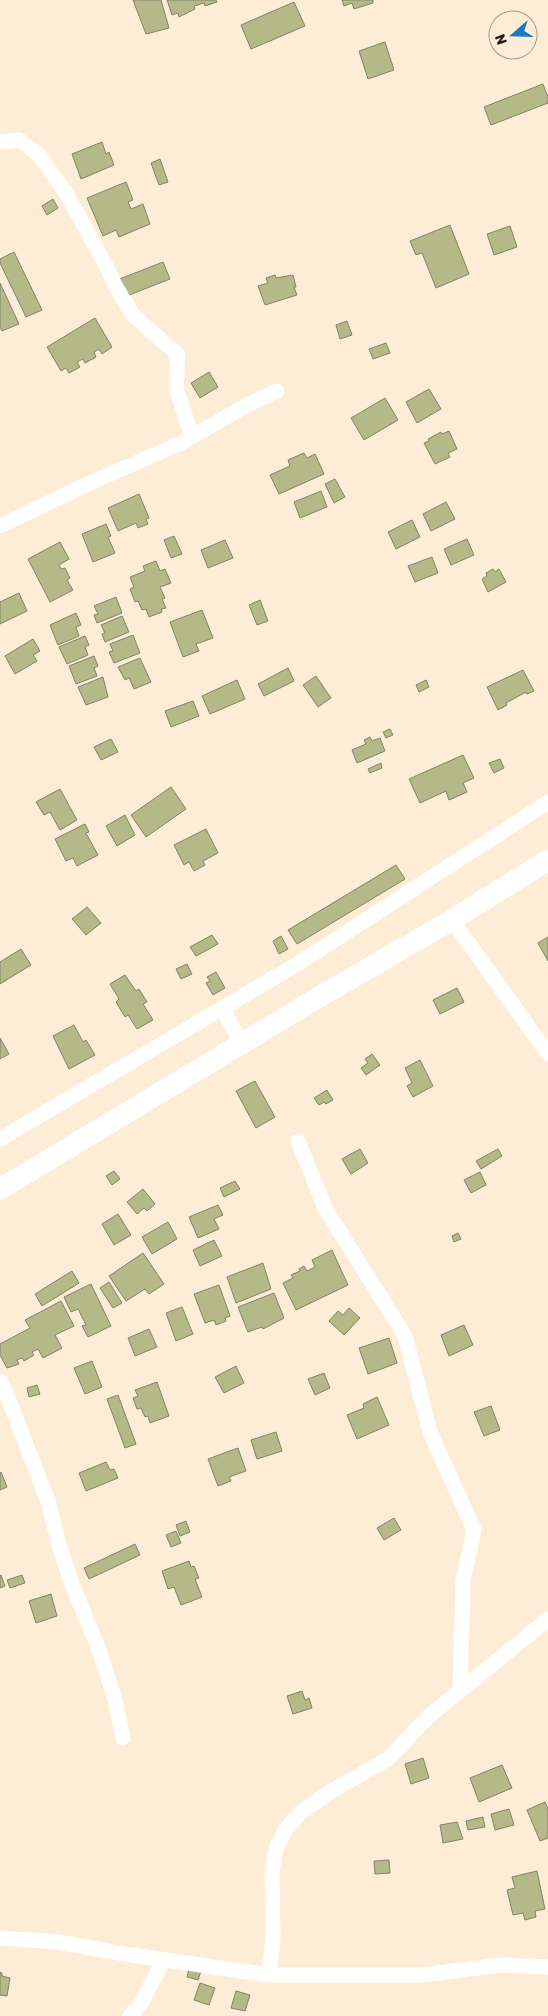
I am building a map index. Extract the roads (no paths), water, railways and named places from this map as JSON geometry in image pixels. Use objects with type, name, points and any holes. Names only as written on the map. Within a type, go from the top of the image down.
[{"type":"main road","points":[[0,1189],[452,920],[548,860]]},
{"type":"street","points":[[0,142],[19,140],[39,155],[66,193],[133,315],[178,355],[176,388],[192,436]]},
{"type":"street","points":[[0,526],[192,436],[249,404],[277,392]]},
{"type":"street","points":[[0,1139],[299,963],[548,802]]},
{"type":"street","points":[[452,920],[548,1054]]},
{"type":"street","points":[[222,1008],[242,1044]]},
{"type":"street","points":[[298,1141],[325,1208],[404,1336],[430,1432],[474,1530],[463,1580],[460,1690]]},
{"type":"street","points":[[2,1388],[48,1501],[59,1545],[72,1584],[98,1647],[115,1700],[123,1738]]},
{"type":"street","points":[[268,1975],[273,1938],[272,1870],[276,1846],[286,1829],[300,1813],[322,1797],[389,1758],[429,1716],[548,1620]]},
{"type":"street","points":[[0,1938],[58,1942],[268,1975],[422,1975],[501,1965],[548,1967]]},
{"type":"street","points":[[130,2016],[141,2002],[164,1960]]}]
